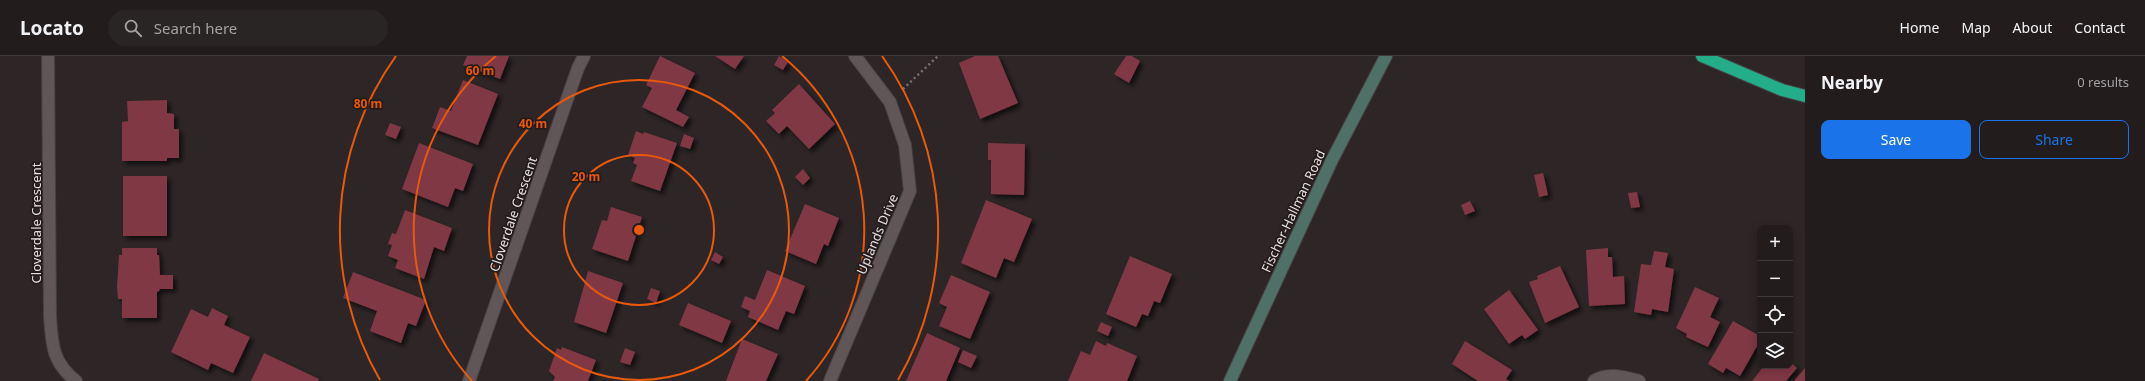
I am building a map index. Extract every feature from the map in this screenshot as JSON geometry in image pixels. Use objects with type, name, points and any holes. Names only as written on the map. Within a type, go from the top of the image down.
[{"type":"highway","points":[[1702,56],[1782,90],[1805,96]]},
{"type":"main road","name":"Fischer-Hallman Road","points":[[1230,381],[1332,160],[1386,56]]},
{"type":"street","name":"Cloverdale Crescent","points":[[48,56],[50,316],[52,348],[66,372],[76,381]]},
{"type":"street","name":"Cloverdale Crescent","points":[[469,381],[578,68],[584,56]]},
{"type":"street","name":"Uplands Drive","points":[[830,381],[910,191],[905,145],[890,102],[855,56]]},
{"type":"street","points":[[1594,381],[1600,378],[1618,376],[1639,381]]},
{"type":"path","points":[[890,102],[938,56]]},
{"type":"building","points":[[467,56],[509,56],[500,79],[463,65]]},
{"type":"building","points":[[660,56],[695,73],[676,110],[689,117],[683,127],[642,107],[652,88],[646,85]]},
{"type":"building","points":[[715,56],[744,56],[735,69]]},
{"type":"building","points":[[779,56],[788,62],[783,70],[774,65]]},
{"type":"building","points":[[975,56],[998,56],[1018,103],[980,119],[959,63]]},
{"type":"building","points":[[1126,56],[1132,56],[1140,61],[1129,83],[1114,74]]},
{"type":"building","points":[[463,80],[498,94],[478,145],[432,128],[440,107],[451,111]]},
{"type":"building","points":[[799,84],[835,124],[809,149],[787,126],[779,134],[766,121],[775,113],[772,110]]},
{"type":"building","points":[[167,100],[167,113],[174,114],[174,129],[179,129],[179,158],[167,158],[167,161],[122,161],[122,122],[128,121],[127,101]]},
{"type":"building","points":[[390,123],[401,127],[396,139],[385,135]]},
{"type":"building","points":[[636,131],[643,134],[644,132],[677,143],[660,191],[631,181],[637,165],[633,163],[635,158],[628,155]]},
{"type":"building","points":[[684,134],[694,138],[690,149],[680,146]]},
{"type":"building","points":[[419,143],[473,164],[463,191],[455,188],[448,207],[402,189]]},
{"type":"building","points":[[988,143],[1025,144],[1024,195],[991,194],[991,160],[988,160]]},
{"type":"building","points":[[803,169],[810,178],[803,185],[795,177]]},
{"type":"building","points":[[1543,173],[1548,195],[1539,197],[1534,175]]},
{"type":"building","points":[[123,176],[167,176],[167,236],[123,236]]},
{"type":"building","points":[[1637,192],[1640,207],[1631,208],[1628,193]]},
{"type":"building","points":[[986,200],[1032,219],[1014,262],[1004,258],[996,278],[961,263]]},
{"type":"building","points":[[1470,201],[1475,211],[1465,215],[1461,205]]},
{"type":"building","points":[[805,204],[839,218],[828,246],[824,244],[816,264],[785,251]]},
{"type":"building","points":[[611,207],[642,217],[628,261],[592,249],[602,220],[607,221]]},
{"type":"building","points":[[405,210],[452,228],[444,251],[434,247],[424,279],[395,268],[398,260],[388,256],[392,245],[388,244],[392,233],[396,234]]},
{"type":"building","points":[[122,248],[157,248],[157,255],[159,255],[160,275],[173,275],[173,289],[160,289],[157,292],[157,318],[122,318],[122,299],[118,299],[117,287],[119,255],[122,255]]},
{"type":"building","points":[[1608,248],[1608,257],[1612,257],[1613,277],[1624,276],[1625,304],[1589,306],[1586,250]]},
{"type":"building","points":[[1654,251],[1668,253],[1665,267],[1674,269],[1668,312],[1652,309],[1651,315],[1634,312],[1641,264],[1651,265]]},
{"type":"building","points":[[715,252],[723,257],[719,264],[711,260]]},
{"type":"building","points":[[1130,256],[1172,274],[1160,303],[1154,301],[1148,316],[1142,314],[1136,327],[1106,314]]},
{"type":"building","points":[[1560,266],[1579,307],[1545,323],[1529,282],[1538,279],[1537,276]]},
{"type":"building","points":[[767,270],[805,286],[794,314],[786,311],[778,330],[748,317],[750,311],[741,307],[745,296],[755,300]]},
{"type":"building","points":[[588,271],[623,283],[606,333],[574,322]]},
{"type":"building","points":[[353,272],[426,300],[416,326],[408,323],[401,343],[370,331],[377,311],[343,298]]},
{"type":"building","points":[[951,275],[990,292],[970,339],[939,326],[947,307],[939,303]]},
{"type":"building","points":[[1695,287],[1719,298],[1710,317],[1720,322],[1708,347],[1686,337],[1687,334],[1676,328]]},
{"type":"building","points":[[651,288],[660,291],[656,303],[647,299]]},
{"type":"building","points":[[1509,290],[1538,330],[1525,339],[1522,335],[1509,344],[1484,309]]},
{"type":"building","points":[[688,303],[731,321],[722,343],[679,325]]},
{"type":"building","points":[[212,308],[228,316],[224,325],[250,337],[233,373],[211,363],[208,370],[171,352],[191,309],[208,317]]},
{"type":"building","points":[[1733,321],[1757,334],[1757,346],[1740,376],[1726,368],[1723,373],[1708,364]]},
{"type":"building","points":[[1101,322],[1112,327],[1108,336],[1097,331]]},
{"type":"building","points":[[927,333],[960,348],[946,381],[906,381]]},
{"type":"building","points":[[742,339],[778,354],[766,381],[726,381]]},
{"type":"building","points":[[1096,341],[1106,346],[1107,343],[1137,356],[1127,381],[1068,381],[1081,351],[1090,355]]},
{"type":"building","points":[[1465,341],[1512,370],[1506,379],[1509,381],[1478,381],[1452,364]]},
{"type":"building","points":[[562,347],[596,360],[588,381],[553,381],[555,377],[549,371],[557,348],[561,350]]},
{"type":"building","points":[[625,348],[635,352],[630,365],[620,362]]},
{"type":"building","points":[[963,350],[977,356],[971,368],[958,362]]},
{"type":"building","points":[[264,353],[319,379],[318,381],[251,381]]},
{"type":"building","points":[[1793,365],[1797,368],[1786,381],[1752,381],[1762,369],[1793,369]]},
{"type":"building","points":[[1805,368],[1805,381],[1794,381]]}]
